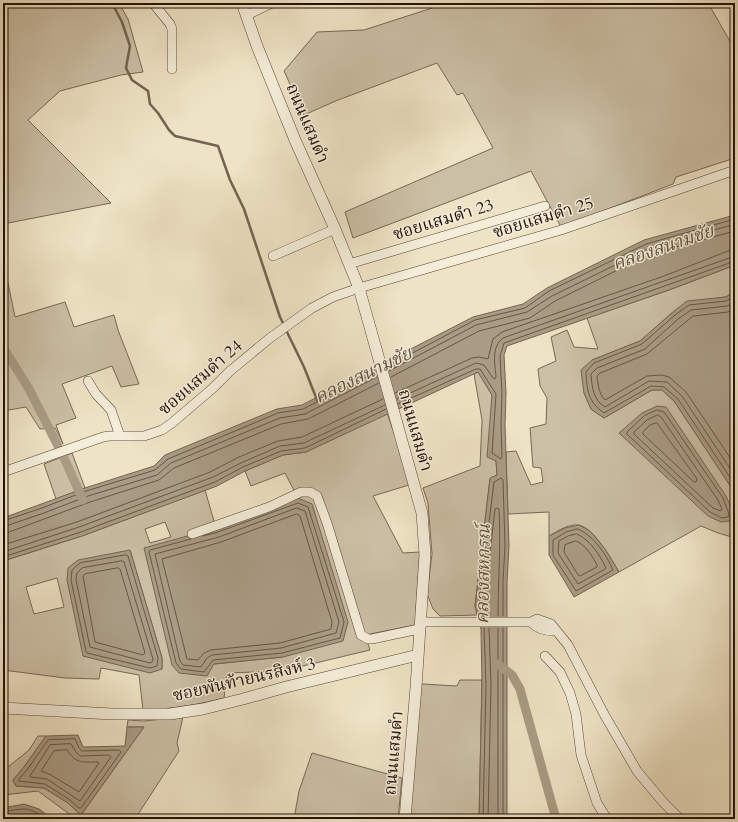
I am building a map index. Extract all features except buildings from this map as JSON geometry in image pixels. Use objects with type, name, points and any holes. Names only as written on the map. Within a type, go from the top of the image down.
[{"type":"street","points":[[153,3],[170,24],[172,30],[172,69]]},
{"type":"street","name":"ถนนแสมดำ","points":[[242,3],[257,46],[335,228],[358,288],[423,517],[425,555],[405,819]]},
{"type":"street","points":[[247,15],[272,3]]},
{"type":"street","name":"ซอยแสมดำ 25","points":[[358,288],[561,230],[735,170]]},
{"type":"street","name":"ซอยแสมดำ 23","points":[[349,264],[545,206]]},
{"type":"street","points":[[273,256],[335,228]]},
{"type":"street","name":"ซอยแสมดำ 24","points":[[3,472],[103,437],[144,436],[162,430],[270,338],[312,308],[333,297],[358,288]]},
{"type":"street","points":[[88,381],[96,394],[111,410],[120,436]]},
{"type":"street","points":[[192,534],[269,507],[301,492],[310,492],[317,496],[327,523],[361,635],[368,639],[372,640],[420,625],[474,622],[531,622],[535,626],[548,631],[555,631],[568,645],[604,714],[638,771],[663,802],[680,819]]},
{"type":"street","name":"ซอยพันท้ายนรสิงห์ 3","points":[[3,708],[112,714],[170,714],[216,706],[418,655]]},
{"type":"street","points":[[545,656],[560,672],[570,693],[576,714],[581,755],[597,803],[607,819]]},
{"type":"shaded area","points":[[3,3],[119,3],[128,19],[143,72],[121,75],[60,91],[28,120],[111,203],[3,224]]},
{"type":"shaded area","points":[[442,3],[708,3],[735,50],[735,158],[676,177],[673,184],[561,227],[531,171],[353,238],[345,212],[493,148],[463,93],[457,95],[437,63],[338,100],[304,115],[284,71],[317,32],[364,30],[432,8]]},
{"type":"shaded area","points":[[3,259],[15,317],[65,302],[74,327],[114,315],[118,330],[139,384],[121,387],[112,366],[62,384],[76,418],[56,425],[63,444],[55,428],[40,429],[26,407],[3,411],[3,381],[5,376],[3,373]]},
{"type":"shaded area","points":[[735,265],[735,291],[726,297],[687,302],[673,312],[640,341],[592,360],[584,393],[591,409],[604,418],[652,390],[662,390],[674,401],[735,493],[735,538],[701,526],[619,572],[602,544],[590,531],[584,527],[574,525],[563,528],[549,536],[549,512],[508,514],[506,452],[516,451],[531,485],[543,482],[541,468],[533,467],[530,428],[546,424],[547,398],[540,386],[538,369],[556,361],[551,337],[567,330],[574,347],[598,349],[587,318],[669,290]]},
{"type":"shaded area","points":[[478,372],[492,395],[497,476],[490,479],[475,606],[477,615],[440,616],[433,609],[427,594],[432,554],[428,503],[423,488],[480,466],[482,420],[474,374]]},
{"type":"shaded area","points":[[387,413],[401,453],[409,485],[373,496],[403,553],[420,552],[415,625],[365,635],[370,650],[282,671],[227,673],[224,698],[174,708],[143,710],[139,675],[101,668],[99,679],[65,678],[3,670],[3,561],[82,536],[205,490],[216,528],[214,664],[283,657],[298,498],[285,473],[251,486],[245,471],[283,455],[306,452]],"holes":[[[165,522],[171,537],[150,543],[145,529]],[[130,550],[162,658],[162,669],[83,656]],[[57,578],[64,607],[34,614],[26,587]]]},
{"type":"shaded area","points":[[72,453],[85,488],[56,499],[44,464]]},
{"type":"shaded area","points":[[460,680],[482,680],[479,819],[409,819],[420,685],[457,686]]},
{"type":"shaded area","points":[[183,717],[177,743],[179,751],[135,819],[76,819],[38,791],[3,795],[3,771],[29,750],[38,736],[46,736],[13,780],[16,786],[44,788],[68,803],[81,815],[144,727],[127,727],[128,720],[144,721]]},
{"type":"shaded area","points":[[312,753],[402,778],[398,819],[294,819],[299,791]]},
{"type":"water","points":[[735,215],[735,265],[669,290],[507,346],[504,355],[509,546],[507,582],[507,819],[479,819],[482,683],[481,629],[475,606],[490,478],[497,475],[496,461],[487,457],[492,395],[478,372],[306,452],[283,455],[245,471],[217,486],[82,536],[3,561],[3,518],[85,488],[154,466],[165,455],[277,409],[302,405],[473,317],[523,304],[547,288],[644,240]]},
{"type":"water","points":[[735,291],[735,493],[674,401],[662,390],[652,390],[604,418],[591,409],[584,393],[581,370],[592,360],[640,341],[687,301],[726,297]]},
{"type":"water","points":[[657,406],[666,407],[726,496],[734,514],[731,521],[721,522],[708,516],[619,433],[642,413]]},
{"type":"water","points":[[298,498],[312,504],[348,622],[343,641],[283,657],[214,664],[207,676],[179,673],[172,665],[144,548],[216,528]]},
{"type":"water","points":[[579,525],[590,531],[605,549],[619,572],[574,597],[549,555],[549,536],[565,528]]},
{"type":"water","points":[[130,550],[162,658],[162,669],[150,673],[83,656],[67,580],[68,568],[78,560]]},
{"type":"water","points":[[127,727],[144,727],[81,815],[68,803],[44,788],[16,786],[13,780],[46,736],[78,735],[83,747],[125,746]]},
{"type":"water","points":[[24,804],[39,809],[52,819],[3,819],[3,808]]},
{"type":"waterway","points":[[112,3],[122,22],[130,46],[126,68],[132,80],[148,91],[150,104],[169,130],[175,136],[218,146],[230,180],[244,209],[284,325]]},
{"type":"waterway","name":"คลองสนามชัย","points":[[286,330],[304,367],[317,400]]},
{"type":"waterway","points":[[3,347],[29,389],[58,446]]},
{"type":"waterway","points":[[64,458],[83,500]]},
{"type":"waterway","points":[[498,664],[512,675],[520,689],[556,819]]},
{"type":"water label","name":"คลองสหกรณ์","points":[[483,574]]}]
